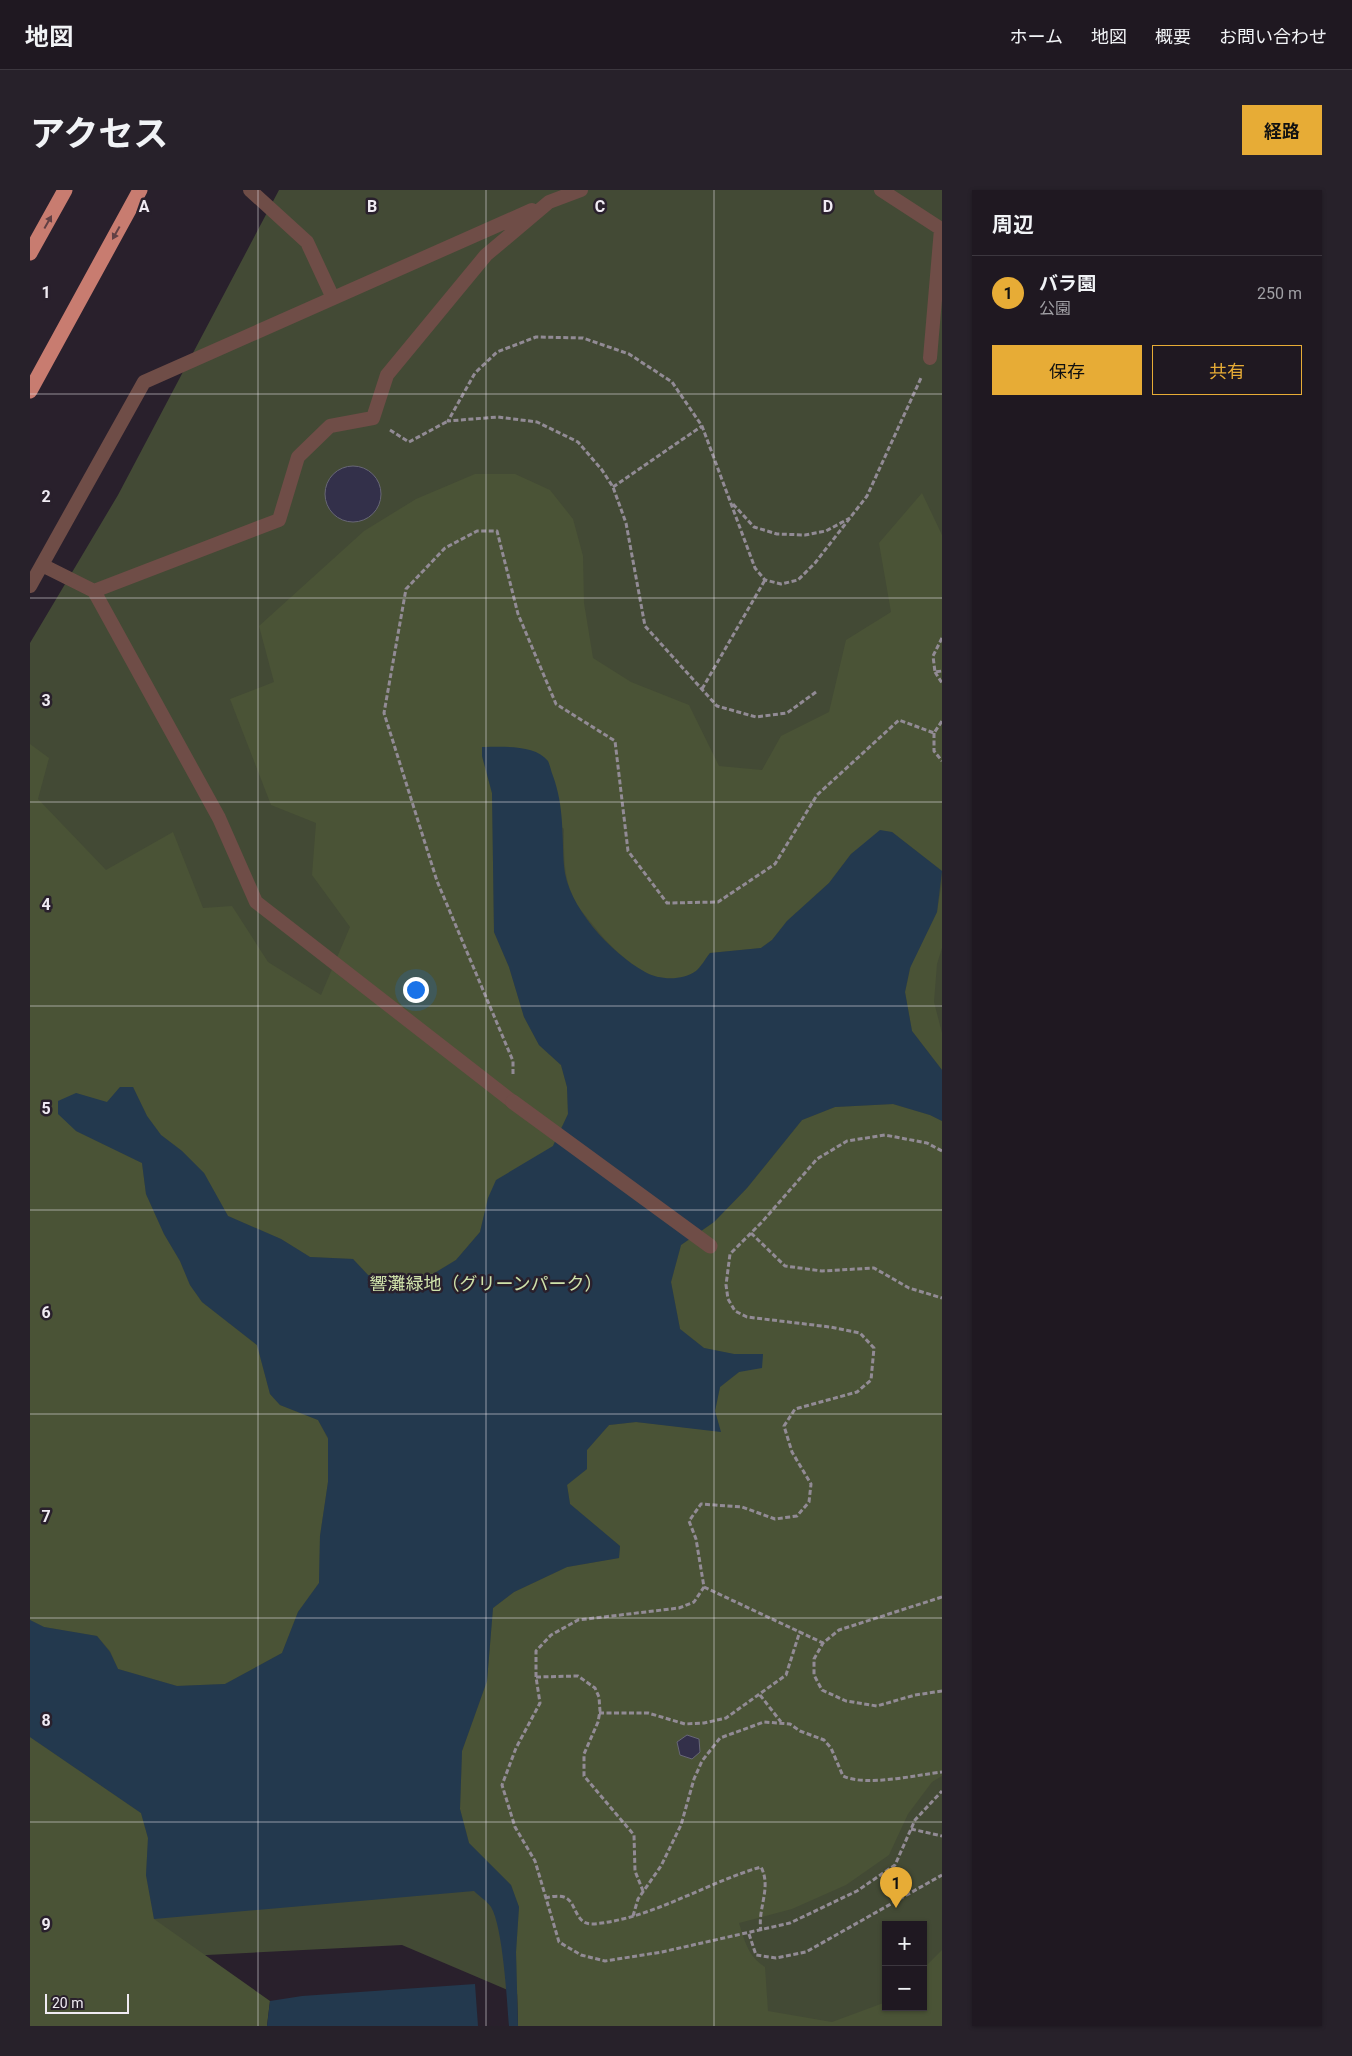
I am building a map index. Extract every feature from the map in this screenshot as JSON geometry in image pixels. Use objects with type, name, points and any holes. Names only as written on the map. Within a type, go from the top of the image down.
[{"type":"highway","points":[[30,253],[65,190]]},
{"type":"highway","points":[[30,391],[140,190]]},
{"type":"street","points":[[513,1102],[710,1246]]},
{"type":"lane","points":[[250,190],[307,242],[333,298]]},
{"type":"lane","points":[[30,586],[144,382],[549,202],[581,190]]},
{"type":"lane","points":[[881,190],[941,229],[930,358]]},
{"type":"lane","points":[[94,591],[279,520],[298,456],[330,426],[372,418],[387,375],[436,314],[486,255],[549,202]]},
{"type":"lane","points":[[42,565],[94,591],[219,818],[256,902],[513,1102]]},
{"type":"path","points":[[448,421],[475,373],[480,368],[497,352],[536,337],[583,338],[630,354],[672,382],[702,426],[755,568],[765,580],[781,584],[798,580],[867,496],[930,358]]},
{"type":"path","points":[[372,418],[408,442],[448,421],[498,417],[537,422],[578,442],[602,470],[613,487],[626,523],[644,626],[717,706],[756,717],[786,713],[816,692]]},
{"type":"path","points":[[613,487],[702,426]]},
{"type":"path","points":[[730,502],[754,527],[777,534],[805,534],[826,531],[851,517]]},
{"type":"path","points":[[513,1102],[513,1061],[437,881],[384,713],[406,589],[445,548],[477,531],[497,531],[518,614],[556,704],[615,742],[628,851],[667,902],[718,902],[775,864],[817,795],[899,720],[934,733]]},
{"type":"path","points":[[702,689],[765,580]]},
{"type":"path","points":[[942,638],[933,656],[935,672],[942,683]]},
{"type":"path","points":[[935,672],[942,671]]},
{"type":"path","points":[[942,721],[934,733],[934,751],[942,761]]},
{"type":"path","points":[[942,1151],[927,1143],[885,1136],[847,1141],[818,1159],[730,1254],[726,1285],[728,1299],[736,1311],[748,1317],[830,1327],[860,1333],[874,1348],[871,1380],[857,1392],[795,1409],[784,1426],[792,1452],[811,1484],[809,1502],[797,1516],[774,1519],[742,1507],[701,1504],[689,1521],[696,1539],[704,1586],[694,1602],[679,1608],[578,1620],[551,1635],[536,1651],[536,1678],[540,1703],[516,1748],[502,1785],[514,1827],[535,1861],[559,1942],[582,1956],[605,1961],[662,1952],[790,1924],[857,1891],[895,1865],[915,1820],[942,1791]]},
{"type":"path","points":[[750,1233],[785,1266],[822,1270],[874,1268],[909,1288],[942,1298]]},
{"type":"path","points":[[704,1586],[823,1643]]},
{"type":"path","points":[[942,1597],[839,1630],[823,1643],[814,1659],[814,1675],[822,1690],[846,1701],[877,1706],[915,1695],[942,1692]]},
{"type":"path","points":[[599,1713],[648,1713],[685,1724],[704,1723],[726,1718],[786,1675],[800,1631]]},
{"type":"path","points":[[536,1678],[578,1676],[584,1678],[595,1688],[599,1696],[599,1713],[584,1754],[584,1776],[634,1835],[635,1872],[643,1891]]},
{"type":"path","points":[[760,1695],[781,1722]]},
{"type":"path","points":[[633,1916],[643,1891],[661,1866],[681,1825],[694,1779],[712,1746],[720,1738],[764,1722],[781,1722],[790,1724],[800,1731],[824,1740],[831,1748],[843,1776],[850,1779],[883,1779],[942,1772]]},
{"type":"path","points":[[911,1829],[942,1836]]},
{"type":"path","points":[[545,1898],[562,1896],[568,1898],[581,1921],[589,1924],[633,1916],[761,1867],[766,1877],[765,1893],[759,1919],[761,1931]]},
{"type":"path","points":[[749,1934],[756,1954],[776,1958],[806,1952],[942,1875]]},
{"type":"green space","name":"響灘緑地（グリーンパーク）","points":[[279,190],[942,190],[942,2026],[592,2026],[402,1945],[30,1964],[30,643],[118,495]]},
{"type":"green space","points":[[475,474],[515,474],[550,490],[573,519],[583,556],[584,603],[593,658],[631,682],[689,705],[719,766],[762,770],[781,736],[829,712],[846,640],[891,612],[879,543],[922,493],[942,535],[942,871],[892,832],[851,854],[829,883],[787,921],[772,940],[761,948],[710,953],[696,971],[682,978],[667,979],[638,968],[625,959],[582,912],[573,897],[566,872],[564,829],[482,756],[492,793],[494,932],[509,967],[524,1017],[539,1045],[561,1065],[567,1087],[568,1114],[553,1146],[488,1198],[480,1232],[456,1260],[428,1277],[401,1281],[368,1275],[353,1259],[310,1257],[281,1239],[228,1216],[204,1173],[182,1151],[161,1135],[147,1116],[133,1087],[120,1087],[107,1103],[76,1093],[76,1131],[142,1163],[146,1194],[190,1285],[202,1302],[257,1345],[270,1394],[280,1405],[318,1420],[328,1439],[328,1482],[320,1536],[319,1583],[298,1612],[282,1653],[225,1684],[177,1686],[118,1669],[110,1651],[97,1636],[44,1627],[30,1620],[30,744],[49,758],[38,799],[106,870],[173,832],[203,908],[232,906],[268,962],[321,995],[350,927],[312,875],[316,823],[271,805],[230,699],[274,682],[259,626],[364,531],[416,499]]},
{"type":"green space","points":[[942,882],[942,948],[937,964],[934,1002],[942,1033],[942,1070],[912,1031],[905,992],[911,965],[937,912]]},
{"type":"green space","points":[[893,1104],[930,1115],[942,1121],[942,1776],[932,1782],[908,1814],[889,1855],[846,1885],[792,1909],[739,1923],[751,1953],[765,1967],[768,2011],[832,2022],[882,2003],[882,2011],[927,2011],[927,1965],[942,1950],[942,2026],[518,2026],[516,1952],[519,1907],[511,1885],[469,1843],[460,1809],[462,1751],[487,1681],[493,1608],[514,1592],[567,1567],[619,1558],[620,1546],[570,1504],[567,1484],[587,1469],[587,1450],[609,1425],[636,1422],[720,1431],[715,1411],[720,1387],[762,1354],[734,1354],[704,1348],[680,1329],[671,1282],[681,1245],[714,1222],[747,1188],[802,1120],[835,1107]]},
{"type":"green space","points":[[30,1737],[141,1813],[148,1838],[146,1875],[154,1919],[270,2001],[267,2026],[30,2026]]},
{"type":"water","points":[[482,747],[526,749],[535,752],[548,761],[557,787],[562,820],[564,866],[573,897],[582,912],[605,941],[632,964],[657,977],[677,978],[690,974],[698,969],[710,953],[761,948],[772,940],[787,921],[829,883],[851,854],[880,830],[892,832],[942,871],[937,912],[910,968],[905,992],[912,1031],[942,1070],[942,1121],[930,1115],[893,1104],[835,1107],[802,1120],[747,1188],[714,1222],[681,1245],[671,1282],[680,1329],[704,1348],[734,1354],[763,1354],[762,1368],[739,1372],[720,1387],[715,1411],[721,1432],[636,1422],[609,1425],[587,1450],[587,1469],[567,1485],[570,1504],[620,1546],[619,1558],[567,1567],[514,1592],[493,1608],[487,1681],[462,1751],[460,1809],[469,1843],[511,1885],[519,1907],[516,1952],[518,2026],[509,2026],[504,1965],[495,1917],[491,1907],[474,1891],[154,1919],[146,1875],[148,1838],[141,1813],[30,1737],[30,1620],[44,1627],[97,1636],[110,1652],[118,1669],[177,1686],[225,1684],[282,1653],[298,1612],[319,1583],[320,1536],[328,1482],[328,1438],[318,1420],[280,1405],[270,1394],[257,1345],[202,1302],[190,1285],[146,1194],[142,1163],[76,1131],[58,1114],[58,1101],[76,1093],[107,1102],[120,1087],[133,1087],[147,1116],[161,1135],[182,1151],[204,1173],[228,1216],[281,1239],[310,1257],[353,1259],[368,1275],[401,1281],[428,1277],[456,1260],[480,1232],[488,1198],[496,1180],[553,1146],[568,1114],[567,1087],[561,1065],[539,1045],[524,1017],[509,967],[494,932],[492,793],[482,756]]},
{"type":"water","points":[[475,1984],[478,2026],[267,2026],[270,2001],[302,1996]]},
{"type":"building","points":[[347,466],[359,466],[373,474],[381,488],[379,505],[373,514],[359,522],[347,522],[337,517],[330,510],[325,500],[325,488],[330,478],[337,471]]},
{"type":"building","points":[[687,1735],[699,1739],[700,1752],[692,1759],[680,1755],[677,1742]]},
{"type":"place","name":"バラ園","points":[[896,1908]]}]
